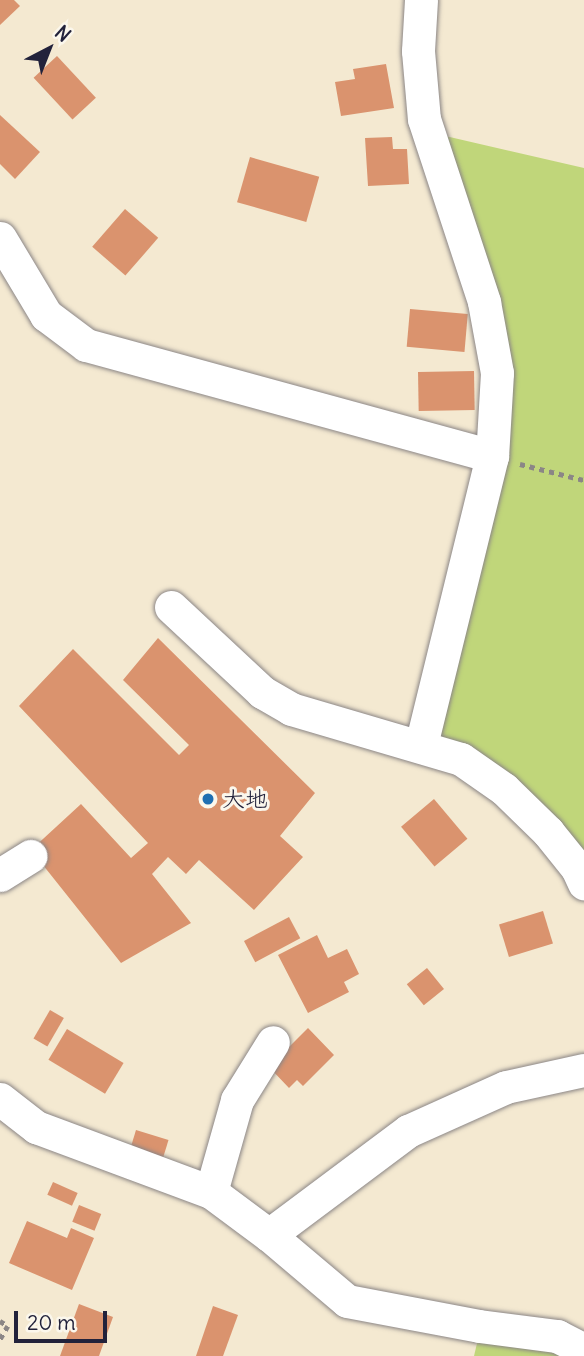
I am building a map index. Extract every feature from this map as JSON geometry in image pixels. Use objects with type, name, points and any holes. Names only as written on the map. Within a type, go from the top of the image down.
[{"type":"street","points":[[421,0],[418,51],[424,119],[484,302],[497,373],[492,456],[421,746]]},
{"type":"street","points":[[0,238],[46,316],[86,345],[492,456]]},
{"type":"street","points":[[171,607],[262,692],[291,709],[461,760],[504,789],[548,832],[577,868],[584,883]]},
{"type":"street","points":[[0,875],[30,856]]},
{"type":"street","points":[[211,1192],[237,1100],[273,1042]]},
{"type":"street","points":[[268,1235],[408,1131],[506,1087],[584,1070]]},
{"type":"street","points":[[0,1099],[36,1127],[211,1192],[347,1301],[479,1326],[557,1336],[584,1350]]},
{"type":"path","points":[[492,456],[584,480]]},
{"type":"path","points":[[0,1321],[8,1326],[0,1340]]},
{"type":"green space","points":[[441,135],[584,168],[584,863],[436,736],[502,449]]},
{"type":"green space","points":[[479,1335],[579,1356],[474,1356]]},
{"type":"building","points":[[0,0],[14,0],[20,6],[0,25]]},
{"type":"building","points":[[57,56],[96,98],[72,120],[34,78]]},
{"type":"building","points":[[386,64],[394,108],[341,116],[335,82],[355,79],[353,69]]},
{"type":"building","points":[[0,115],[40,152],[15,179],[0,164]]},
{"type":"building","points":[[392,137],[393,149],[407,149],[409,184],[368,186],[365,138]]},
{"type":"building","points":[[250,157],[319,177],[306,222],[237,202]]},
{"type":"building","points":[[125,209],[158,238],[125,276],[92,247]]},
{"type":"building","points":[[410,309],[468,314],[464,352],[407,347]]},
{"type":"building","points":[[474,371],[475,410],[419,411],[418,372]]},
{"type":"building","name":"大地","points":[[158,638],[315,793],[280,836],[303,857],[254,910],[199,860],[186,874],[168,857],[152,874],[191,923],[121,963],[31,850],[81,804],[131,858],[148,843],[19,706],[73,649],[179,755],[189,745],[123,680]]},
{"type":"building","points":[[434,799],[467,839],[434,866],[401,827]]},
{"type":"building","points":[[543,911],[553,944],[509,957],[499,924]]},
{"type":"building","points":[[289,917],[300,938],[255,962],[244,941]]},
{"type":"building","points":[[317,935],[328,958],[347,949],[359,974],[344,982],[349,992],[308,1013],[278,955]]},
{"type":"building","points":[[427,968],[444,989],[424,1005],[407,984]]},
{"type":"building","points":[[50,1010],[64,1018],[47,1047],[34,1039]]},
{"type":"building","points":[[308,1028],[334,1055],[303,1086],[297,1080],[289,1088],[269,1067]]},
{"type":"building","points":[[67,1029],[124,1063],[105,1094],[48,1060]]},
{"type":"building","points":[[136,1130],[169,1140],[163,1159],[130,1149]]},
{"type":"building","points":[[53,1182],[78,1193],[72,1206],[47,1195]]},
{"type":"building","points":[[79,1205],[101,1214],[95,1231],[72,1222]]},
{"type":"building","points":[[27,1221],[67,1238],[71,1228],[94,1238],[72,1290],[9,1263]]},
{"type":"building","points":[[79,1304],[113,1317],[99,1356],[60,1356]]},
{"type":"building","points":[[213,1306],[238,1315],[223,1356],[196,1356]]},
{"type":"place","name":"大地","points":[[208,799]]}]
